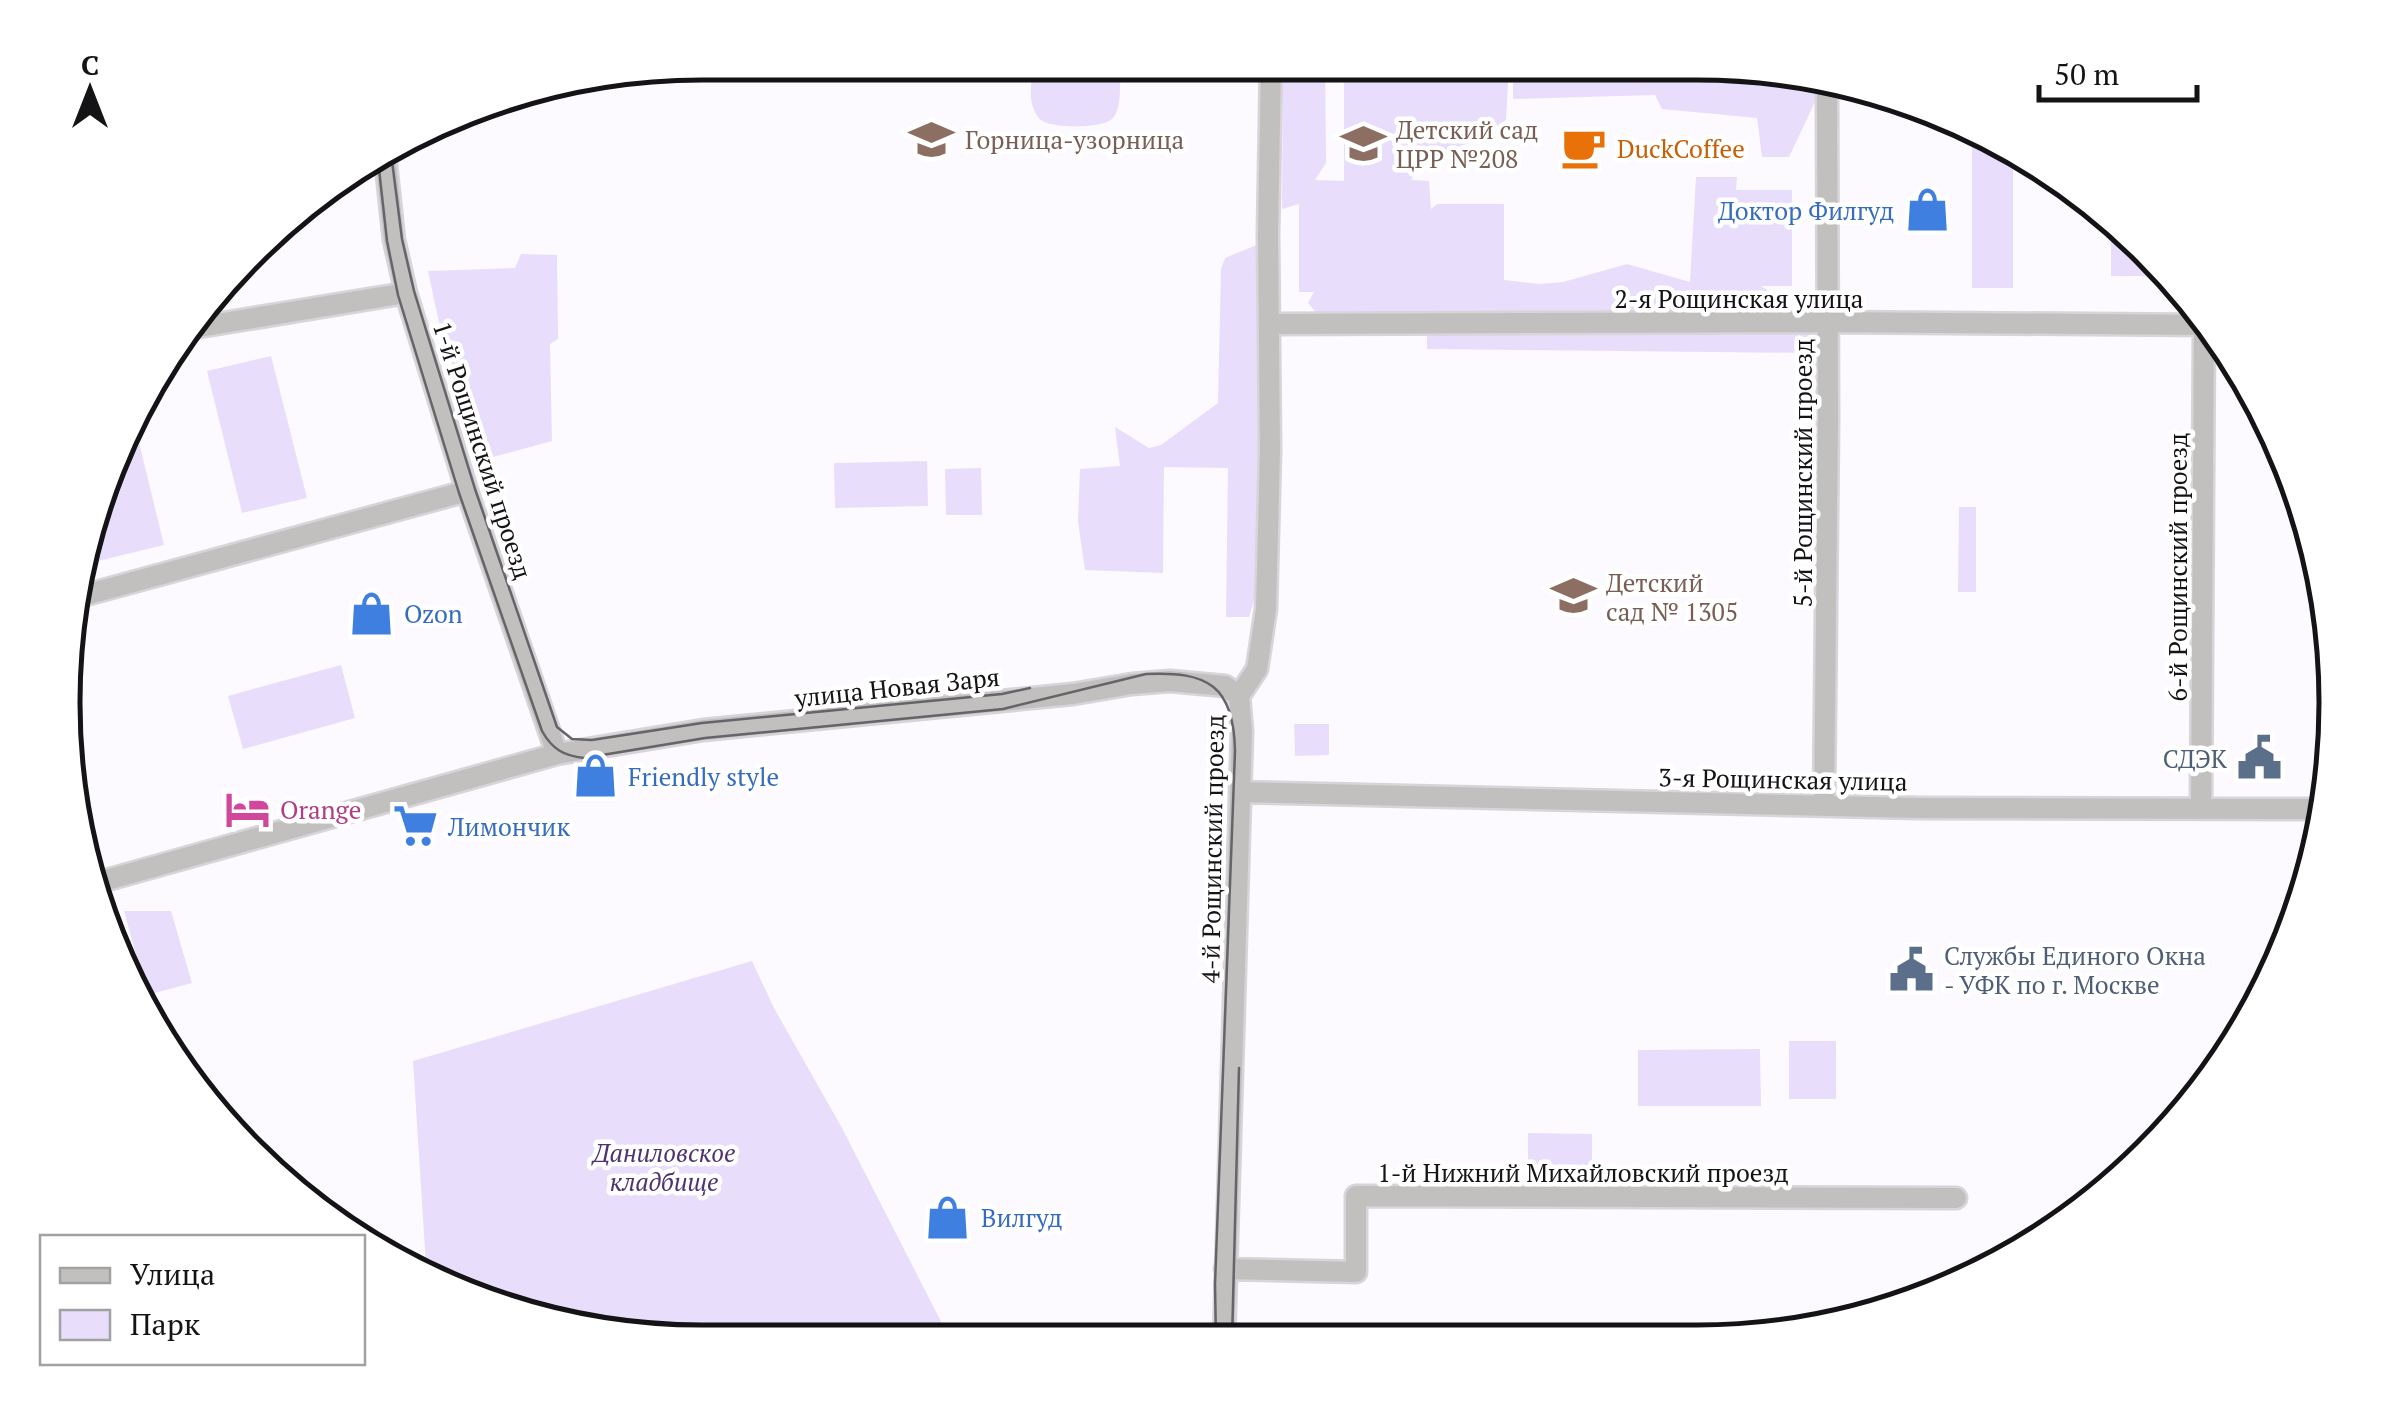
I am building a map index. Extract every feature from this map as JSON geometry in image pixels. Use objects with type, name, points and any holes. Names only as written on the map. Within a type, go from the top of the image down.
[{"type":"street","name":"4-й Рощинский проезд","points":[[1224,1325],[1242,731],[1239,696],[1257,668],[1266,608],[1271,80]]},
{"type":"street","name":"5-й Рощинский проезд","points":[[1824,805],[1827,94]]},
{"type":"street","name":"1-й Рощинский проезд","points":[[386,166],[394,240],[406,293],[467,491],[557,754]]},
{"type":"street","points":[[208,325],[406,293]]},
{"type":"street","name":"2-я Рощинская улица","points":[[1270,324],[2191,325]]},
{"type":"street","name":"6-й Рощинский проезд","points":[[2201,808],[2206,346]]},
{"type":"street","points":[[90,594],[467,491]]},
{"type":"street","name":"улица Новая Заря","points":[[106,880],[557,754],[703,730],[1170,681],[1225,686],[1239,696]]},
{"type":"street","name":"3-я Рощинская улица","points":[[1240,792],[1918,808],[2310,809]]},
{"type":"street","name":"1-й Нижний Михайловский проезд","points":[[1225,1269],[1356,1272],[1356,1196],[1956,1198]]},
{"type":"green space","points":[[1032,80],[1120,80],[1116,113],[1100,124],[1050,124],[1035,112]]},
{"type":"green space","points":[[1283,80],[1325,80],[1326,163],[1315,180],[1344,181],[1344,81],[1508,80],[1506,120],[1484,138],[1423,159],[1411,180],[1429,181],[1431,209],[1437,204],[1504,204],[1504,280],[1563,282],[1627,264],[1690,282],[1696,177],[1737,177],[1736,190],[1792,190],[1792,286],[1761,286],[1785,301],[1785,315],[1318,315],[1308,303],[1314,292],[1299,292],[1299,204],[1282,209]]},
{"type":"green space","points":[[1513,80],[1737,81],[1819,92],[1789,157],[1762,157],[1757,118],[1662,109],[1655,95],[1513,99]]},
{"type":"green space","points":[[1972,144],[2013,166],[2013,288],[1972,288]]},
{"type":"green space","points":[[2111,238],[2150,276],[2111,276]]},
{"type":"green space","points":[[1264,242],[1263,492],[1255,597],[1249,617],[1226,617],[1228,468],[1164,467],[1163,573],[1085,570],[1078,522],[1080,469],[1120,466],[1115,427],[1149,448],[1161,445],[1218,403],[1221,269],[1225,258]]},
{"type":"green space","points":[[521,254],[557,255],[558,339],[550,344],[552,441],[482,460],[438,318],[428,271],[515,268]]},
{"type":"green space","points":[[1810,330],[1816,353],[1427,349],[1427,332]]},
{"type":"green space","points":[[271,356],[307,498],[242,513],[207,371]]},
{"type":"green space","points":[[138,439],[164,545],[96,561],[113,502]]},
{"type":"green space","points":[[927,461],[928,506],[835,508],[834,463]]},
{"type":"green space","points":[[981,468],[982,515],[946,515],[945,469]]},
{"type":"green space","points":[[1959,507],[1976,507],[1976,592],[1958,592]]},
{"type":"green space","points":[[341,665],[355,718],[243,749],[228,696]]},
{"type":"green space","points":[[1294,724],[1329,724],[1329,755],[1295,756]]},
{"type":"green space","points":[[124,911],[171,911],[192,983],[152,994],[140,969]]},
{"type":"green space","name":"Даниловское кладбище","points":[[752,961],[943,1325],[702,1325],[621,1320],[541,1304],[427,1261],[413,1061]]},
{"type":"green space","points":[[1789,1041],[1836,1041],[1836,1099],[1789,1099]]},
{"type":"green space","points":[[1760,1049],[1761,1106],[1638,1106],[1638,1050]]},
{"type":"green space","points":[[1528,1133],[1592,1134],[1592,1177],[1528,1176]]},
{"type":"tram line","points":[[392,162],[402,239],[414,291],[475,489],[557,727],[572,739],[592,740],[702,723],[1030,688]]},
{"type":"tram line","points":[[379,171],[398,295],[459,493],[542,731],[559,750],[584,758],[705,738],[1003,709],[1146,674],[1201,680],[1223,697],[1235,751],[1216,1325]]},
{"type":"tram line","points":[[1232,1325],[1239,1068]]},
{"type":"place","name":"Горница-узорница","points":[[932,139]]},
{"type":"place","name":"Детский сад ЦРР №208","points":[[1363,143]]},
{"type":"place","name":"DuckCoffee","points":[[1584,148]]},
{"type":"place","name":"Доктор Филгуд","points":[[1927,210]]},
{"type":"place","name":"Детский сад № 1305","points":[[1573,596]]},
{"type":"place","name":"Ozon","points":[[371,613]]},
{"type":"place","name":"СДЭК","points":[[2260,758]]},
{"type":"place","name":"Friendly style","points":[[595,776]]},
{"type":"place","name":"Orange","points":[[247,809]]},
{"type":"place","name":"Лимончик","points":[[415,826]]},
{"type":"place","name":"Службы Единого Окна - УФК по г. Москве","points":[[1911,969]]},
{"type":"place","name":"Вилгуд","points":[[948,1217]]}]
